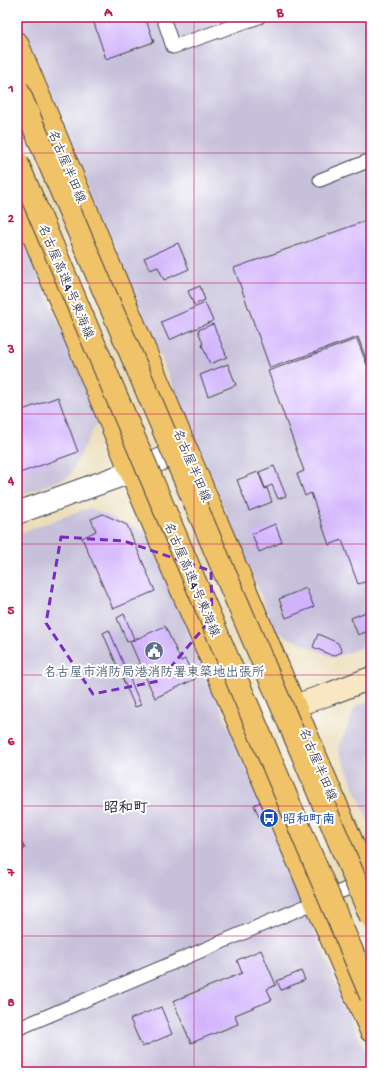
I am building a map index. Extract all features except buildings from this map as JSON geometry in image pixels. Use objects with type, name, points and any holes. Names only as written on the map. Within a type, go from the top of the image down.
[{"type":"main road","name":"名古屋半田線","points":[[17,43],[294,706],[370,883]]},
{"type":"main road","points":[[17,88],[371,917]]},
{"type":"main road","name":"名古屋高速4号東海線","points":[[17,162],[371,996]]},
{"type":"main road","points":[[17,196],[131,472],[371,1031]]},
{"type":"street","points":[[17,513],[131,472],[186,449]]},
{"type":"street","points":[[294,706],[371,678]]},
{"type":"lane","points":[[163,17],[173,47],[259,17]]},
{"type":"lane","points":[[320,180],[371,160]]},
{"type":"lane","points":[[17,1029],[316,902],[370,883]]},
{"type":"highlighted area","points":[[61,537],[124,541],[211,571],[212,618],[159,681],[93,694],[46,623]]},
{"type":"shaded area","points":[[18,17],[371,17],[371,644],[334,658],[276,632],[82,169],[80,160]]},
{"type":"shaded area","points":[[17,225],[99,418],[69,477],[17,496]]},
{"type":"shaded area","points":[[88,508],[147,532],[371,1067],[371,1072],[17,1072],[17,534]]},
{"type":"shaded area","points":[[371,701],[371,827],[338,748],[356,706]]},
{"type":"place","name":"名古屋市消防局港消防署東築地出張所","points":[[154,651]]},
{"type":"place","name":"昭和町南","points":[[269,818]]},
{"type":"district","name":"昭和町","points":[[126,807]]}]
